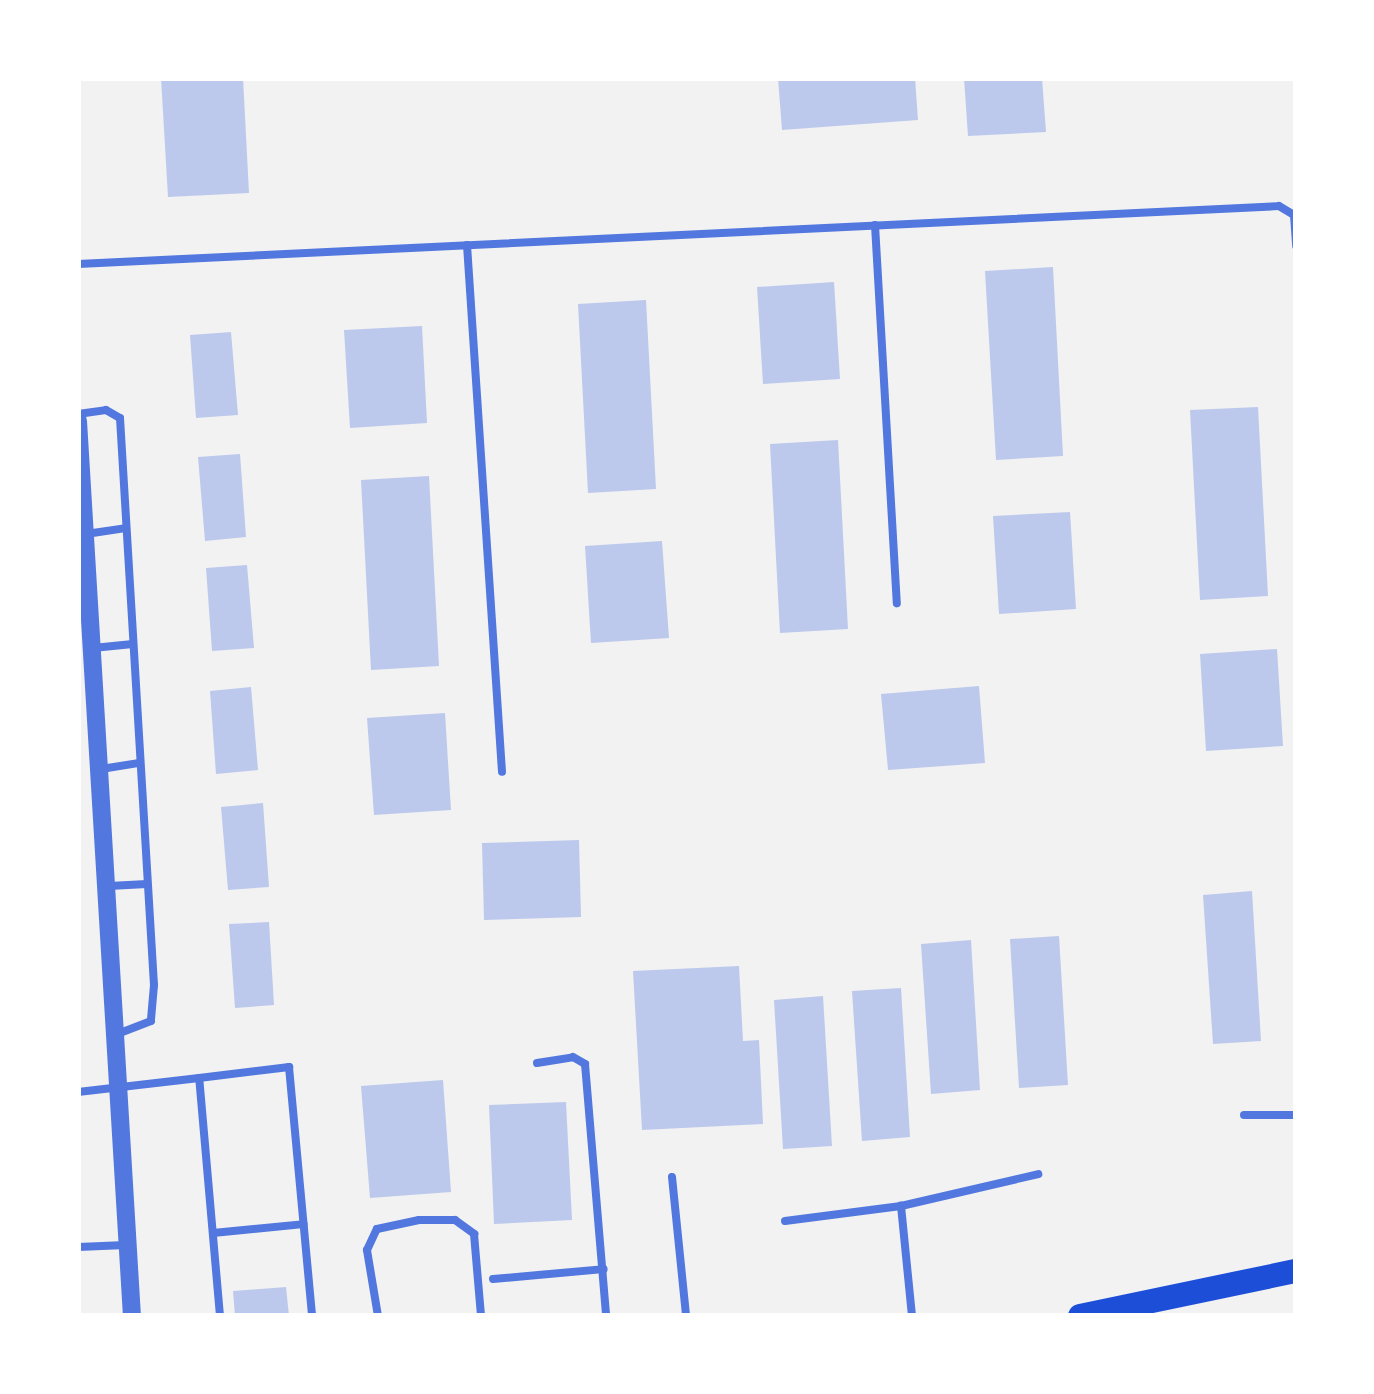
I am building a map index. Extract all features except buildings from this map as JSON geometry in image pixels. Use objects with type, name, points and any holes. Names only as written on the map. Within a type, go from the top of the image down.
[{"type":"main road","points":[[1080,1316],[1296,1271]]},
{"type":"street","points":[[78,418],[91,649],[86,694],[99,769],[132,1316]]},
{"type":"lane","points":[[78,264],[1279,206],[1294,215],[1296,246]]},
{"type":"lane","points":[[875,225],[897,604]]},
{"type":"lane","points":[[467,245],[502,772]]},
{"type":"lane","points":[[78,418],[106,410],[120,418],[148,884],[151,1021],[118,1033]]},
{"type":"lane","points":[[85,534],[126,528]]},
{"type":"lane","points":[[91,649],[133,644]]},
{"type":"lane","points":[[99,769],[140,763]]},
{"type":"lane","points":[[107,886],[148,884]]},
{"type":"lane","points":[[537,1063],[573,1057],[585,1064],[606,1316]]},
{"type":"lane","points":[[78,1092],[289,1067],[312,1316]]},
{"type":"lane","points":[[199,1078],[220,1316]]},
{"type":"lane","points":[[1244,1115],[1296,1115]]},
{"type":"lane","points":[[784,1221],[901,1206],[1038,1174]]},
{"type":"lane","points":[[671,1177],[686,1316]]},
{"type":"lane","points":[[901,1206],[912,1316]]},
{"type":"lane","points":[[378,1316],[367,1250],[377,1229],[419,1220],[455,1220],[474,1234],[481,1316]]},
{"type":"lane","points":[[213,1233],[304,1224]]},
{"type":"lane","points":[[78,1247],[128,1245]]},
{"type":"lane","points":[[493,1280],[604,1269]]}]
